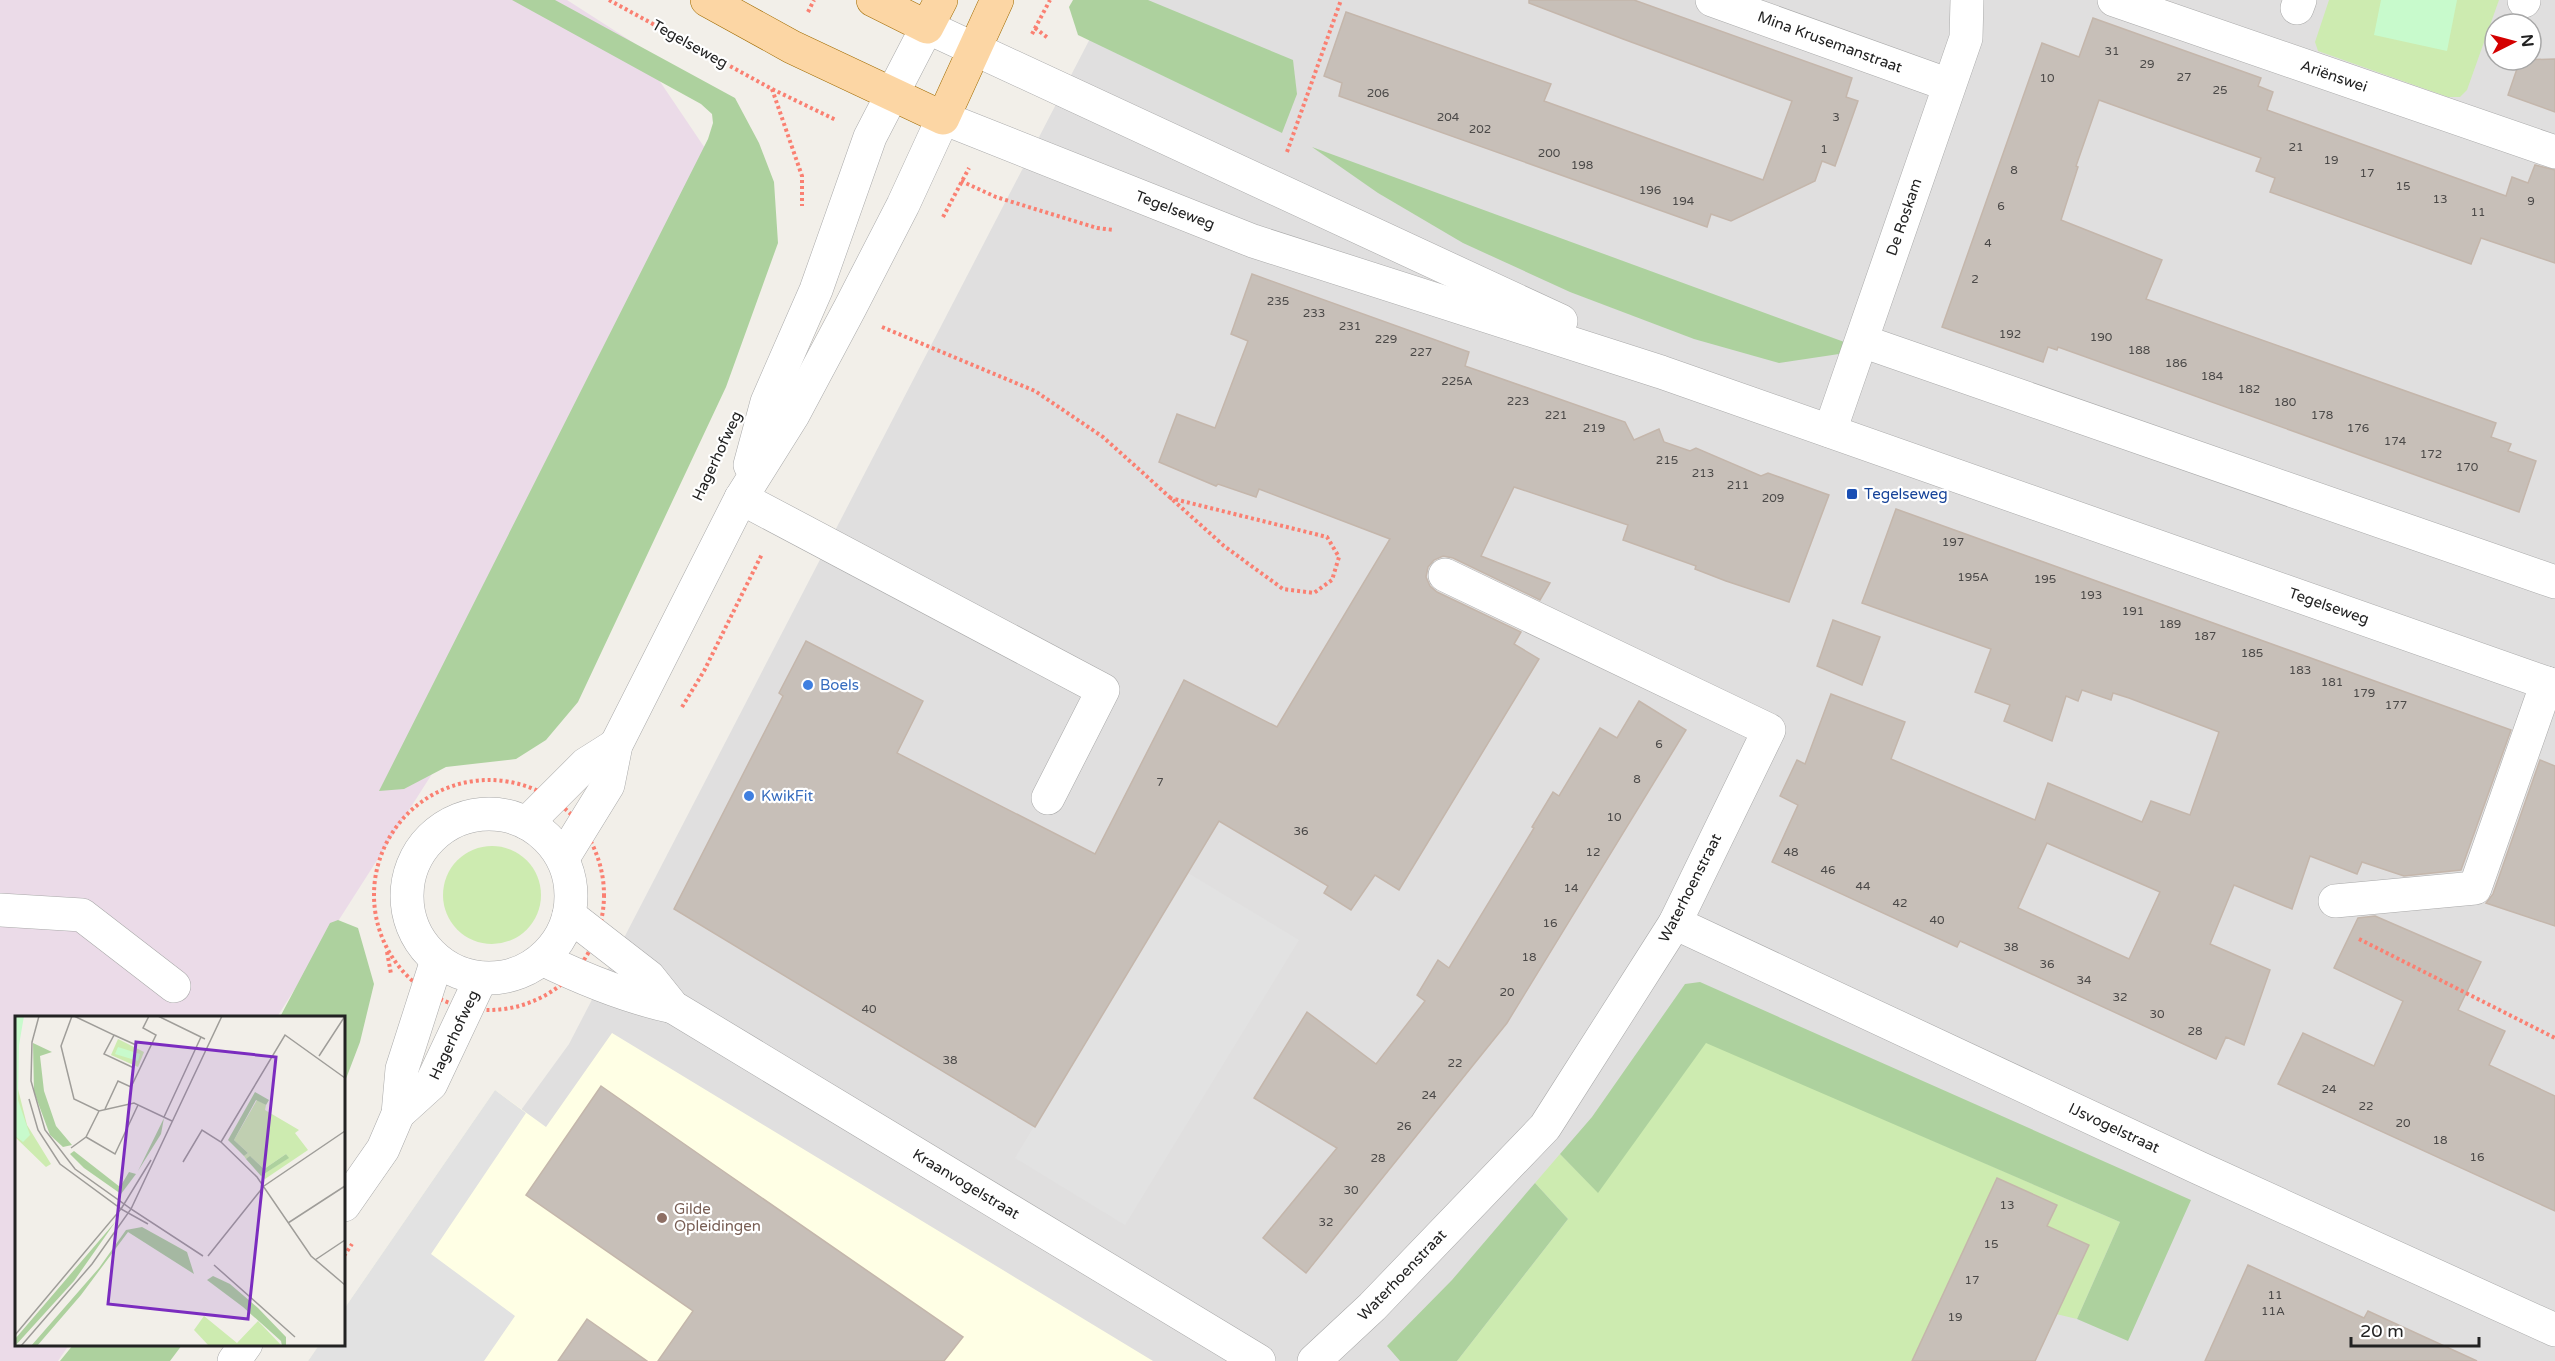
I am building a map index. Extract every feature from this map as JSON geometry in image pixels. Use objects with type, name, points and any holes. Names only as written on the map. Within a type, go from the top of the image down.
[{"type":"main road","name":"Tegelseweg","points":[[707,0],[792,47],[943,118]]},
{"type":"main road","name":"Tegelseweg","points":[[873,0],[934,14]]},
{"type":"main road","points":[[943,118],[997,0]]},
{"type":"street","name":"Mina Krusemanstraat","points":[[1712,0],[1949,84]]},
{"type":"street","name":"De Roskam","points":[[1830,431],[1965,38],[1966,0]]},
{"type":"street","name":"Ariënswei","points":[[2114,0],[2555,152]]},
{"type":"street","name":"Hagerhofweg","points":[[741,498],[767,402],[816,290],[870,137],[934,14]]},
{"type":"street","name":"Tegelseweg","points":[[934,14],[974,50],[1565,323],[1661,372]]},
{"type":"street","name":"Hagerhofweg","points":[[562,858],[608,785],[616,745],[741,498],[793,415],[850,308],[903,205],[943,118]]},
{"type":"street","name":"Tegelseweg","points":[[943,118],[1253,241],[1661,372],[2551,685]]},
{"type":"street","points":[[1862,341],[2555,582]]},
{"type":"street","points":[[741,498],[1103,690],[1048,798]]},
{"type":"street","name":"Waterhoenstraat","points":[[1314,1361],[1372,1307],[1545,1127],[1676,923],[1769,730],[1445,574]]},
{"type":"street","points":[[2336,901],[2475,888],[2551,685]]},
{"type":"street","points":[[527,823],[541,787],[586,764],[616,745]]},
{"type":"street","points":[[484,813],[502,814],[527,823],[545,835],[562,858],[571,884],[569,915],[560,939],[530,968],[513,975],[481,978],[459,973],[437,960],[416,935],[408,914],[407,887],[414,861],[426,843],[442,828],[462,818],[484,813]]},
{"type":"street","points":[[0,910],[82,915],[174,986]]},
{"type":"street","name":"Kraanvogelstraat","points":[[569,915],[649,977],[673,1007]]},
{"type":"street","name":"IJsvogelstraat","points":[[1676,923],[2555,1330]]},
{"type":"street","name":"Kraanvogelstraat","points":[[542,958],[563,983],[673,1007],[1259,1361]]},
{"type":"street","name":"Hagerhofweg","points":[[345,1204],[383,1149],[398,1114],[402,1069],[437,960]]},
{"type":"street","name":"Hagerhofweg","points":[[398,1114],[431,1084],[481,978]]},
{"type":"street","points":[[234,1361],[245,1346]]},
{"type":"path","name":"Tegelseweg","points":[[609,0],[772,88],[802,176],[802,207]]},
{"type":"path","points":[[1284,158],[1341,0]]},
{"type":"path","points":[[850,308],[882,328],[1035,391],[1102,438],[1224,546],[1283,589],[1314,593],[1332,580],[1339,557],[1327,537],[1170,498]]},
{"type":"path","points":[[386,948],[375,915],[374,880],[384,846],[402,819],[427,798],[456,784],[488,780],[541,787],[567,809],[583,827],[600,857],[605,884],[602,921],[588,956],[563,983]]},
{"type":"path","points":[[520,784],[541,787]]},
{"type":"path","points":[[2350,935],[2555,1038]]},
{"type":"shaded area","points":[[0,0],[567,0],[634,43],[719,169],[733,302],[278,1016],[15,1016],[15,1346],[68,1346],[58,1361],[0,1361]]},
{"type":"shaded area","points":[[1110,0],[2555,0],[2555,1361],[339,1361],[569,1044]]},
{"type":"shaded area","points":[[1188,873],[1299,940],[1125,1225],[1015,1158]]},
{"type":"shaded area","name":"Gilde Opleidingen","points":[[612,1033],[1153,1361],[308,1361],[318,1346],[345,1346],[345,1308],[495,1090],[546,1127]]},
{"type":"shaded area","points":[[495,1090],[526,1113],[431,1254],[515,1316],[484,1361],[308,1361],[318,1346],[345,1346],[345,1308]]},
{"type":"green space","points":[[512,0],[555,0],[735,98],[759,143],[774,182],[778,243],[726,387],[578,702],[546,740],[516,759],[446,767],[404,789],[379,791],[708,139],[713,123],[712,114],[701,104]]},
{"type":"green space","points":[[1073,0],[1148,0],[1293,60],[1297,94],[1282,133],[1078,35],[1069,7]]},
{"type":"green space","points":[[2329,0],[2499,0],[2495,12],[2483,12],[2483,45],[2467,90],[2460,97],[2448,97],[2318,51],[2315,42]]},
{"type":"green space","points":[[2381,0],[2457,0],[2447,51],[2374,35]]},
{"type":"green space","points":[[1312,147],[1847,343],[1839,354],[1779,363],[1694,339],[1570,292],[1463,243],[1378,193]]},
{"type":"green space","points":[[492,846],[511,850],[527,860],[537,876],[541,895],[537,914],[527,930],[511,940],[492,944],[473,940],[457,930],[447,914],[443,895],[447,876],[457,860],[473,850]]},
{"type":"green space","points":[[338,920],[358,928],[374,984],[360,1042],[345,1081],[345,1016],[281,1016],[330,923]]},
{"type":"green space","points":[[1700,982],[2191,1200],[2128,1341],[2077,1319],[2120,1222],[1706,1043],[1598,1193],[1560,1154],[1592,1117],[1685,984]]},
{"type":"green space","points":[[1706,1042],[2120,1222],[2077,1319],[2035,1309],[2011,1361],[1457,1361],[1568,1219],[1535,1183],[1560,1154],[1598,1192]]},
{"type":"green space","points":[[1535,1183],[1568,1219],[1457,1361],[1400,1361],[1387,1346],[1452,1280]]},
{"type":"green space","points":[[72,1346],[181,1346],[170,1361],[60,1361]]},
{"type":"building","points":[[1529,0],[1634,0],[1852,78],[1846,97],[1858,101],[1835,166],[1822,161],[1815,181],[1731,221],[1711,214],[1707,227],[1339,96],[1342,83],[1324,76],[1346,12],[1551,84],[1544,101],[1763,180],[1792,101],[1529,3]]},
{"type":"building","points":[[2093,18],[2261,78],[2258,86],[2273,92],[2267,110],[2506,196],[2512,177],[2528,183],[2535,165],[2555,170],[2555,263],[2481,238],[2471,264],[2270,192],[2275,178],[2256,171],[2261,158],[2099,100],[2076,166],[2078,167],[2061,220],[2162,260],[2146,299],[2496,423],[2491,437],[2511,444],[2508,451],[2536,461],[2519,512],[2058,347],[2057,350],[2048,347],[2043,362],[1942,327],[2042,43],[2079,57]]},
{"type":"building","points":[[2543,59],[2555,59],[2555,112],[2508,95],[2516,72],[2543,72]]},
{"type":"building","points":[[1252,274],[1469,352],[1465,366],[1625,422],[1634,440],[1659,429],[1664,442],[1690,451],[1696,448],[1761,476],[1768,473],[1829,495],[1789,602],[1726,581],[1695,569],[1696,566],[1623,540],[1628,525],[1514,487],[1481,556],[1550,583],[1540,600],[1453,558],[1443,556],[1434,560],[1428,567],[1426,577],[1430,586],[1437,592],[1521,632],[1514,644],[1539,659],[1399,890],[1375,875],[1351,910],[1324,893],[1328,886],[1219,821],[1035,1127],[674,909],[783,696],[779,693],[806,641],[923,701],[897,753],[1095,854],[1184,680],[1277,727],[1390,539],[1259,489],[1256,497],[1218,484],[1216,486],[1159,462],[1177,414],[1215,428],[1248,341],[1231,334]]},
{"type":"building","points":[[1896,509],[2511,730],[2461,870],[2404,876],[2362,862],[2357,874],[2310,856],[2292,909],[2234,885],[2210,944],[2270,970],[2244,1045],[2226,1037],[2216,1059],[1960,941],[1957,947],[1772,862],[1798,805],[1780,796],[1797,760],[1805,764],[1831,694],[1905,722],[1891,759],[2035,820],[2048,783],[2142,822],[2151,801],[2190,815],[2219,732],[2113,693],[2111,700],[2082,690],[2078,701],[2066,696],[2052,741],[2004,721],[2010,705],[1975,692],[1991,649],[1862,603]],"holes":[[[2047,843],[2160,892],[2129,959],[2018,908]]]},
{"type":"building","points":[[1833,620],[1880,637],[1862,685],[1817,666]]},
{"type":"building","points":[[1639,701],[1686,730],[1507,1023],[1306,1273],[1263,1238],[1337,1148],[1254,1098],[1307,1012],[1376,1064],[1425,1001],[1417,995],[1438,960],[1449,968],[1534,828],[1532,827],[1553,792],[1559,796],[1600,728],[1617,738]]},
{"type":"building","points":[[2540,760],[2555,766],[2555,926],[2486,903],[2493,894]]},
{"type":"building","points":[[2375,916],[2481,962],[2458,1010],[2505,1031],[2489,1065],[2555,1096],[2555,1211],[2278,1084],[2303,1033],[2374,1066],[2403,1001],[2334,968],[2358,918]]},
{"type":"building","points":[[601,1086],[963,1337],[944,1361],[658,1361],[693,1311],[526,1195]]},
{"type":"building","points":[[1997,1178],[2057,1205],[2047,1226],[2089,1245],[2035,1361],[1912,1361]]},
{"type":"building","points":[[2248,1265],[2364,1318],[2368,1311],[2477,1361],[2205,1361]]},
{"type":"building","points":[[587,1319],[647,1361],[558,1361]]},
{"type":"place","name":"Tegelseweg","points":[[1852,494]]},
{"type":"place","name":"Boels","points":[[808,685]]},
{"type":"place","name":"KwikFit","points":[[749,796]]},
{"type":"place","name":"Gilde Opleidingen","points":[[662,1218]]}]
